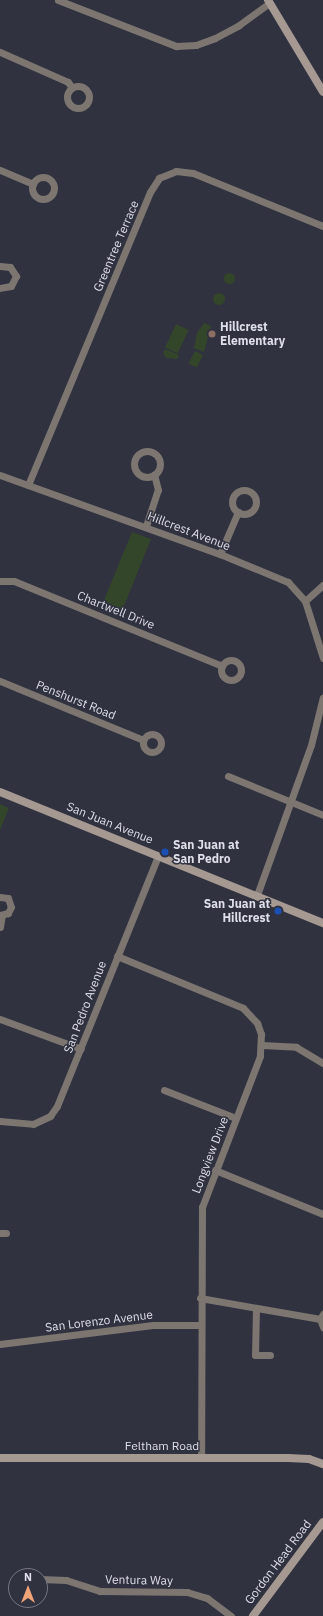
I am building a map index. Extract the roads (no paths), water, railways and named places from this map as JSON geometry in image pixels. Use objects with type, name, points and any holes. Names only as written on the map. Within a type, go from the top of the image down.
[{"type":"street","points":[[58,0],[176,46],[196,45],[215,38],[239,25],[269,1],[320,82],[323,92]]},
{"type":"street","points":[[0,52],[68,82],[72,88]]},
{"type":"street","points":[[0,170],[33,184]]},
{"type":"street","name":"Greentree Terrace","points":[[28,485],[150,192],[159,178],[176,171],[192,173],[323,226]]},
{"type":"street","points":[[0,266],[10,267],[16,276],[11,286],[0,288]]},
{"type":"street","points":[[146,526],[158,490],[154,474]]},
{"type":"street","name":"Hillcrest Avenue","points":[[0,475],[146,526],[288,582],[305,601],[323,658]]},
{"type":"street","points":[[220,554],[238,512]]},
{"type":"street","name":"Chartwell Drive","points":[[0,581],[14,581],[222,666]]},
{"type":"street","points":[[305,601],[323,585]]},
{"type":"street","name":"Penshurst Road","points":[[0,681],[143,740]]},
{"type":"street","points":[[257,895],[291,803],[322,707],[323,697]]},
{"type":"street","points":[[228,776],[323,816]]},
{"type":"street","name":"San Juan Avenue","points":[[0,792],[323,922]]},
{"type":"street","name":"San Pedro Avenue","points":[[0,1121],[33,1124],[50,1116],[62,1097],[158,856]]},
{"type":"street","points":[[0,897],[8,898],[11,904],[8,913],[1,915],[0,927]]},
{"type":"street","points":[[117,956],[243,1008],[257,1023],[262,1045],[296,1047],[323,1063]]},
{"type":"street","points":[[0,1019],[81,1049]]},
{"type":"street","name":"Longview Drive","points":[[201,1458],[200,1222],[205,1198],[262,1045]]},
{"type":"street","points":[[164,1090],[236,1118]]},
{"type":"street","points":[[215,1170],[323,1214]]},
{"type":"street","points":[[200,1298],[256,1308],[321,1316],[323,1327]]},
{"type":"street","points":[[256,1308],[255,1355],[270,1356]]},
{"type":"street","name":"San Lorenzo Avenue","points":[[0,1344],[153,1325],[201,1325]]},
{"type":"street","name":"Feltham Road","points":[[0,1458],[310,1459],[323,1464]]},
{"type":"street","name":"Gordon Head Road","points":[[253,1616],[323,1522]]},
{"type":"street","name":"Ventura Way","points":[[48,1579],[66,1580],[109,1592],[187,1592],[207,1598],[231,1616]]},
{"type":"place","name":"Hillcrest Elementary","points":[[212,334]]},
{"type":"place","name":"San Juan at San Pedro","points":[[165,852]]},
{"type":"place","name":"San Juan at Hillcrest","points":[[278,911]]}]
